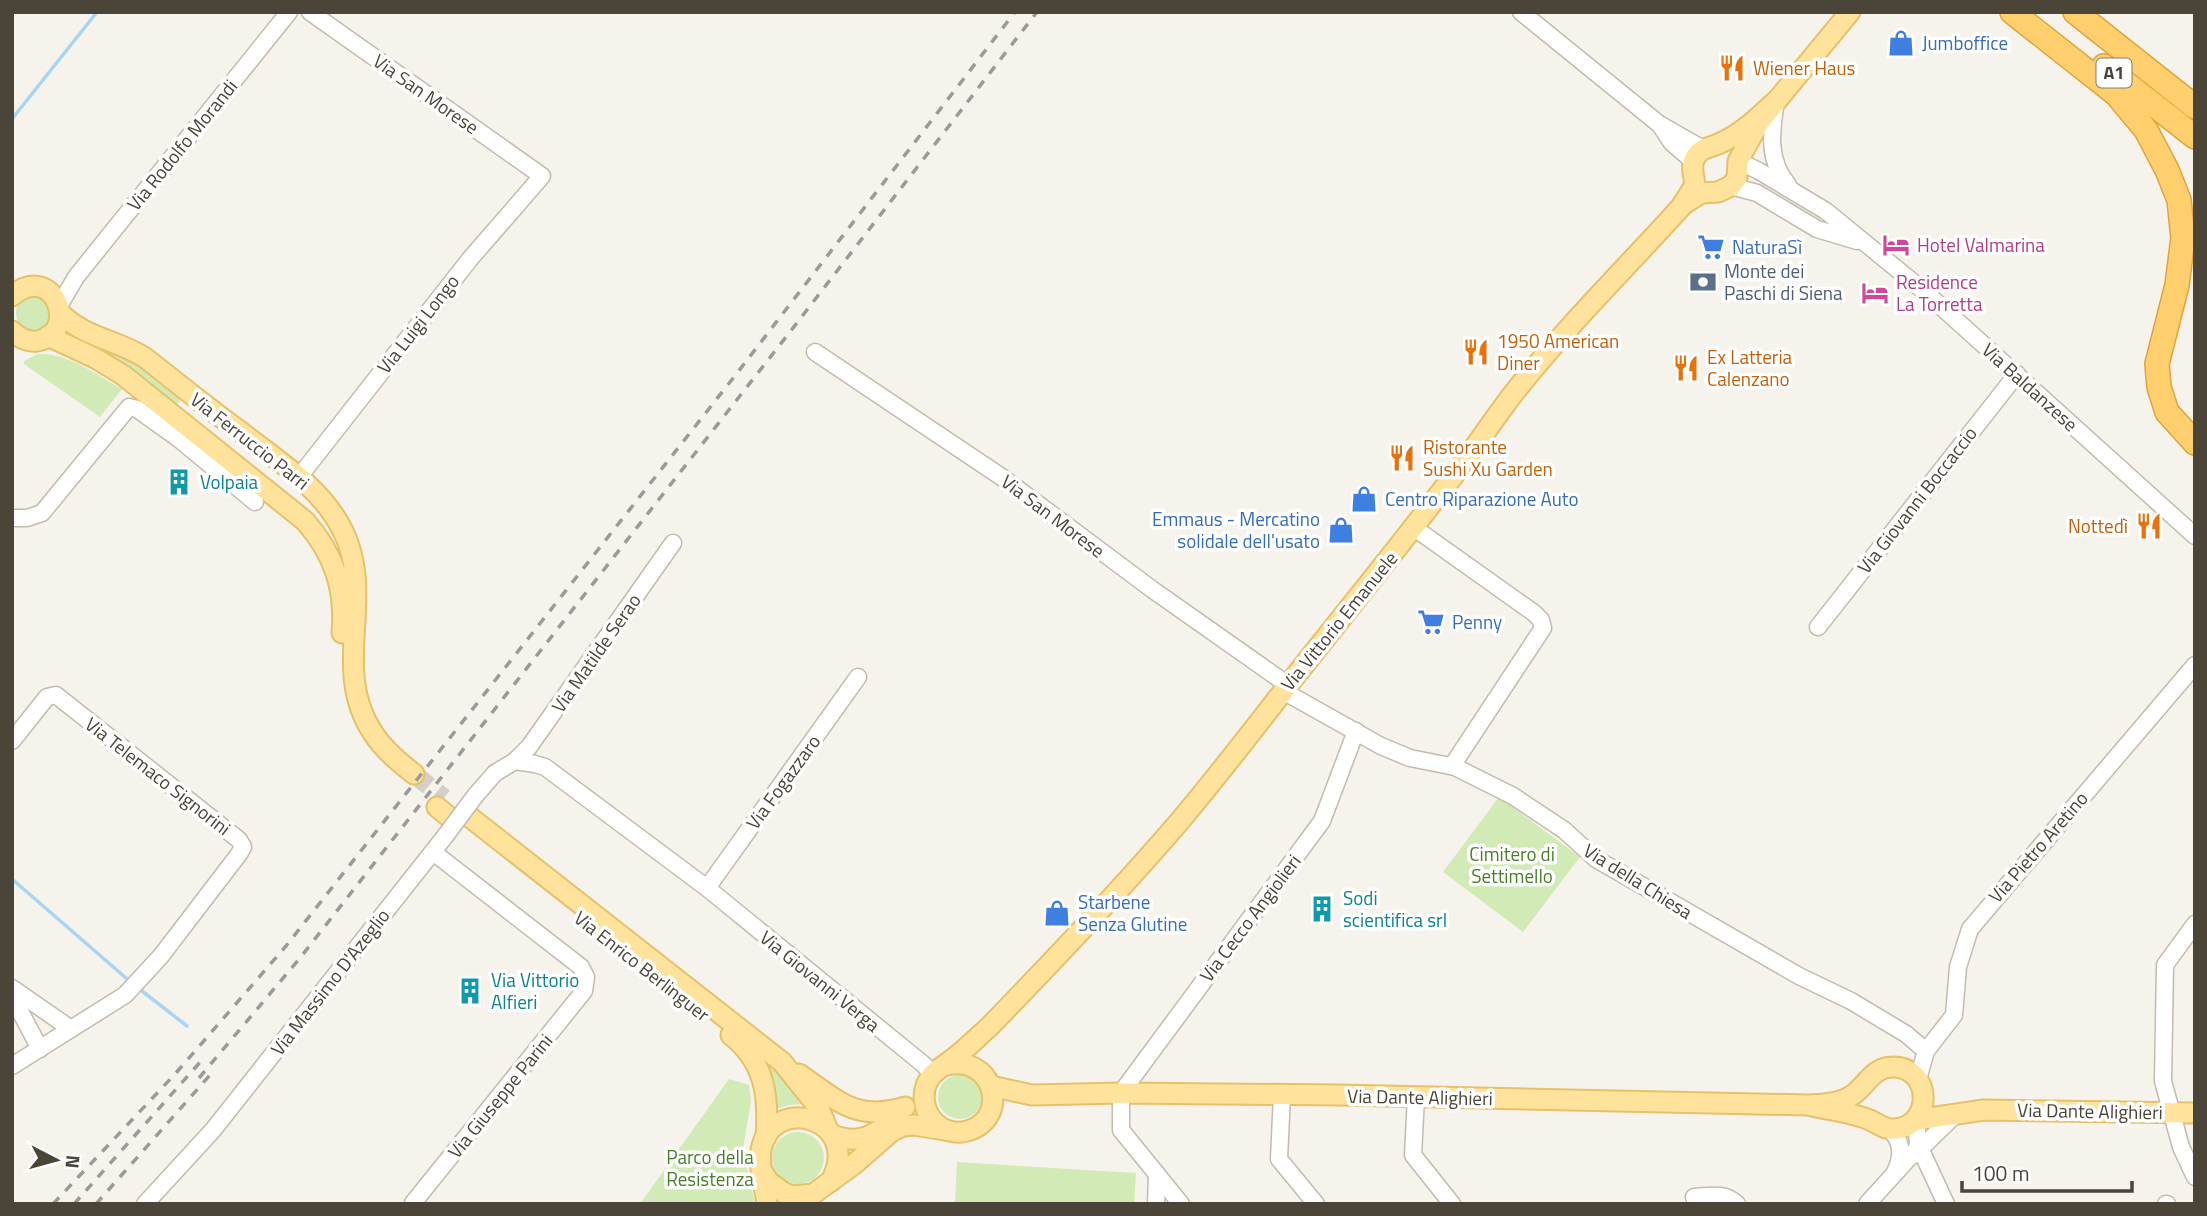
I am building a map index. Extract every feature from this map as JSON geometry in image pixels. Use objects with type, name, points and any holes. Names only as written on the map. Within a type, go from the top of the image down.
[{"type":"highway","points":[[2012,12],[2116,94],[2146,130],[2167,170],[2179,200],[2183,238],[2177,285],[2157,364],[2159,387],[2167,412],[2195,443]]},
{"type":"highway","name":"A1","points":[[2031,12],[2137,90],[2195,137]]},
{"type":"highway","name":"A1","points":[[2075,12],[2195,107]]},
{"type":"highway","points":[[2131,56],[2195,91]]},
{"type":"highway","points":[[2165,332],[2180,306],[2195,290]]},
{"type":"main road","points":[[1731,186],[1737,178],[1738,161],[1760,121],[1850,12]]},
{"type":"main road","points":[[1713,192],[1700,187],[1702,159],[1776,101]]},
{"type":"main road","points":[[1702,159],[1729,150],[1738,161]]},
{"type":"main road","name":"Via Vittorio Emanuele","points":[[829,1132],[852,1140],[866,1138],[888,1124],[934,1075],[989,1027],[1165,838],[1413,527],[1530,374],[1681,207],[1695,185],[1702,159]]},
{"type":"main road","name":"Via Vittorio Emanuele","points":[[1681,207],[1701,192],[1724,190],[1731,186]]},
{"type":"main road","name":"Via Ferruccio Parri","points":[[22,287],[52,293],[60,310],[84,332],[126,347],[144,357],[293,473],[333,514],[352,554],[357,592],[352,668],[354,689],[360,709],[379,742],[411,779],[379,761],[368,748],[346,709],[340,674],[342,601],[335,566],[324,544],[312,529],[296,513],[264,498],[123,375],[95,358],[48,336]]},
{"type":"main road","points":[[17,341],[41,340],[48,336],[55,330],[60,310]]},
{"type":"main road","points":[[264,498],[281,495],[290,485],[293,473]]},
{"type":"main road","name":"Via Enrico Berlinguer","points":[[452,816],[782,1062],[848,1107],[859,1112],[878,1114],[905,1107]]},
{"type":"main road","name":"Via Enrico Berlinguer","points":[[452,816],[746,1048],[758,1065],[766,1089],[766,1137]]},
{"type":"main road","points":[[763,1172],[775,1188],[793,1196],[813,1194],[892,1131],[903,1126],[915,1125],[952,1131],[977,1127],[992,1106],[982,1046],[989,1027]]},
{"type":"main road","name":"Via Enrico Berlinguer","points":[[782,1062],[819,1108],[829,1132]]},
{"type":"main road","points":[[952,1131],[943,1128],[928,1114],[925,1105],[934,1075],[954,1063],[965,1063],[987,1079]]},
{"type":"main road","name":"Via Dante Alighieri","points":[[988,1115],[1012,1100],[1032,1095],[1121,1093],[1808,1105],[1846,1099],[1872,1075],[1891,1067],[1911,1072],[1921,1085],[1941,1101],[1984,1110]]},
{"type":"main road","name":"Via Dante Alighieri","points":[[987,1079],[1032,1095]]},
{"type":"main road","points":[[1866,1083],[1862,1103],[1880,1125]]},
{"type":"main road","points":[[1916,1119],[1923,1106],[1921,1085]]},
{"type":"main road","name":"Via Dante Alighieri","points":[[1808,1105],[1899,1129],[1916,1119],[1984,1110],[2195,1113]]},
{"type":"main road","points":[[767,1204],[760,1154],[766,1137],[783,1121],[798,1118],[813,1120],[829,1132],[839,1157],[836,1172],[816,1204]]},
{"type":"street","name":"Via Rodolfo Morandi","points":[[60,310],[76,277],[289,12]]},
{"type":"street","name":"Via San Morese","points":[[310,12],[542,176]]},
{"type":"street","points":[[1521,12],[1702,159]]},
{"type":"street","name":"Via Baldanzese","points":[[1776,101],[1773,156],[1776,168],[1794,193]]},
{"type":"street","name":"Via Baldanzese","points":[[1738,161],[1826,211],[1925,292],[2195,536]]},
{"type":"street","name":"Via Luigi Longo","points":[[293,473],[542,176]]},
{"type":"street","name":"Via Baldanzese","points":[[1731,186],[1757,192],[1817,229],[1863,242]]},
{"type":"street","points":[[22,287],[64,282],[76,277]]},
{"type":"street","name":"Via San Morese","points":[[814,352],[1003,478],[1285,688]]},
{"type":"street","name":"Via Giovanni Boccaccio","points":[[1818,627],[2017,374]]},
{"type":"street","points":[[12,518],[27,519],[42,513],[129,407],[137,409],[264,498]]},
{"type":"street","points":[[1413,527],[1534,613],[1544,628],[1452,766]]},
{"type":"street","name":"Via Matilde Serao","points":[[515,761],[529,747],[673,543]]},
{"type":"street","name":"Via Pietro Aretino","points":[[1926,1051],[1954,1015],[1958,967],[1970,929],[2195,665]]},
{"type":"street","name":"Via Fogazzaro","points":[[707,888],[858,677]]},
{"type":"street","name":"Via della Chiesa","points":[[1285,688],[1381,746],[1410,758],[1452,766],[1513,796],[1564,830],[1597,859],[1799,976],[1852,1001],[1906,1034],[1926,1051]]},
{"type":"street","name":"Via Telemaco Signorini","points":[[12,741],[47,697],[56,695],[243,847],[146,974],[125,995],[12,1066]]},
{"type":"street","name":"Via Cecco Angiolieri","points":[[1121,1093],[1322,821],[1356,732]]},
{"type":"street","name":"Via Massimo D'Azeglio","points":[[145,1204],[213,1130],[433,852],[452,816],[475,796],[495,773],[515,761]]},
{"type":"street","name":"Via Giovanni Verga","points":[[515,761],[545,767],[707,888],[934,1075]]},
{"type":"street","name":"Via Giuseppe Parini","points":[[413,1203],[584,991],[586,977],[581,967],[433,852]]},
{"type":"street","points":[[2195,924],[2165,965],[2163,1081],[2181,1147],[2195,1177]]},
{"type":"street","points":[[12,988],[71,1029]]},
{"type":"street","points":[[12,996],[40,1049]]},
{"type":"street","points":[[1921,1085],[1926,1051]]},
{"type":"street","points":[[1121,1093],[1121,1130],[1181,1204]]},
{"type":"street","points":[[1282,1095],[1279,1159],[1316,1204]]},
{"type":"street","points":[[1416,1097],[1413,1155],[1452,1204]]},
{"type":"street","points":[[1867,1204],[1956,1114]]},
{"type":"street","points":[[1916,1119],[1916,1152],[1945,1204]]},
{"type":"street","points":[[1880,1125],[1897,1137],[1901,1148],[1898,1165],[1887,1182]]},
{"type":"street","points":[[1156,1204],[1157,1174]]},
{"type":"street","points":[[1694,1197],[1729,1196],[1737,1204]]},
{"type":"green space","points":[[33,296],[45,301],[50,313],[45,325],[33,330],[21,325],[16,313],[21,301]]},
{"type":"green space","points":[[86,339],[134,358],[184,396],[173,410],[82,346]]},
{"type":"green space","points":[[38,354],[49,354],[71,361],[122,389],[100,417],[24,364],[24,361]]},
{"type":"green space","name":"Cimitero di Settimello","points":[[1499,797],[1580,857],[1523,932],[1443,872]]},
{"type":"green space","points":[[766,1054],[806,1104],[776,1109],[774,1080]]},
{"type":"green space","points":[[960,1075],[969,1076],[976,1081],[981,1088],[981,1106],[976,1113],[969,1118],[960,1119],[951,1118],[944,1113],[939,1106],[938,1097],[939,1088],[944,1081],[951,1076]]},
{"type":"green space","name":"Parco della Resistenza","points":[[729,1079],[749,1085],[751,1101],[743,1149],[755,1204],[640,1204]]},
{"type":"green space","points":[[798,1132],[817,1139],[824,1158],[817,1177],[798,1184],[779,1177],[772,1158],[779,1139]]},
{"type":"green space","points":[[957,1162],[1136,1173],[1134,1204],[955,1204]]},
{"type":"waterway","points":[[12,119],[97,12]]},
{"type":"waterway","points":[[12,879],[126,978]]},
{"type":"waterway","points":[[142,991],[187,1026]]},
{"type":"tunnel","points":[[414,774],[444,798]]},
{"type":"railway","points":[[53,1204],[176,1073],[286,946],[734,377],[1015,12]]},
{"type":"railway","points":[[199,1078],[300,958],[1037,12]]},
{"type":"railway","points":[[74,1204],[202,1060]]},
{"type":"railway","points":[[96,1204],[210,1075]]},
{"type":"place","name":"Jumboffice","points":[[1901,43]]},
{"type":"place","name":"Wiener Haus","points":[[1732,68]]},
{"type":"place","name":"Hotel Valmarina","points":[[1896,245]]},
{"type":"place","name":"NaturaSì","points":[[1711,247]]},
{"type":"place","name":"Monte dei Paschi di Siena","points":[[1703,282]]},
{"type":"place","name":"Residence La Torretta","points":[[1875,293]]},
{"type":"place","name":"1950 American Diner","points":[[1476,352]]},
{"type":"place","name":"Ex Latteria Calenzano","points":[[1686,368]]},
{"type":"place","name":"Ristorante Sushi Xu Garden","points":[[1402,458]]},
{"type":"place","name":"Volpaia","points":[[179,482]]},
{"type":"place","name":"Centro Riparazione Auto","points":[[1364,499]]},
{"type":"place","name":"Nottedì","points":[[2149,526]]},
{"type":"place","name":"Emmaus - Mercatino solidale dell'usato","points":[[1341,530]]},
{"type":"place","name":"Penny","points":[[1431,622]]},
{"type":"place","name":"Sodi scientifica srl","points":[[1322,909]]},
{"type":"place","name":"Starbene Senza Glutine","points":[[1057,913]]},
{"type":"place","name":"Via Vittorio Alfieri","points":[[470,991]]}]
